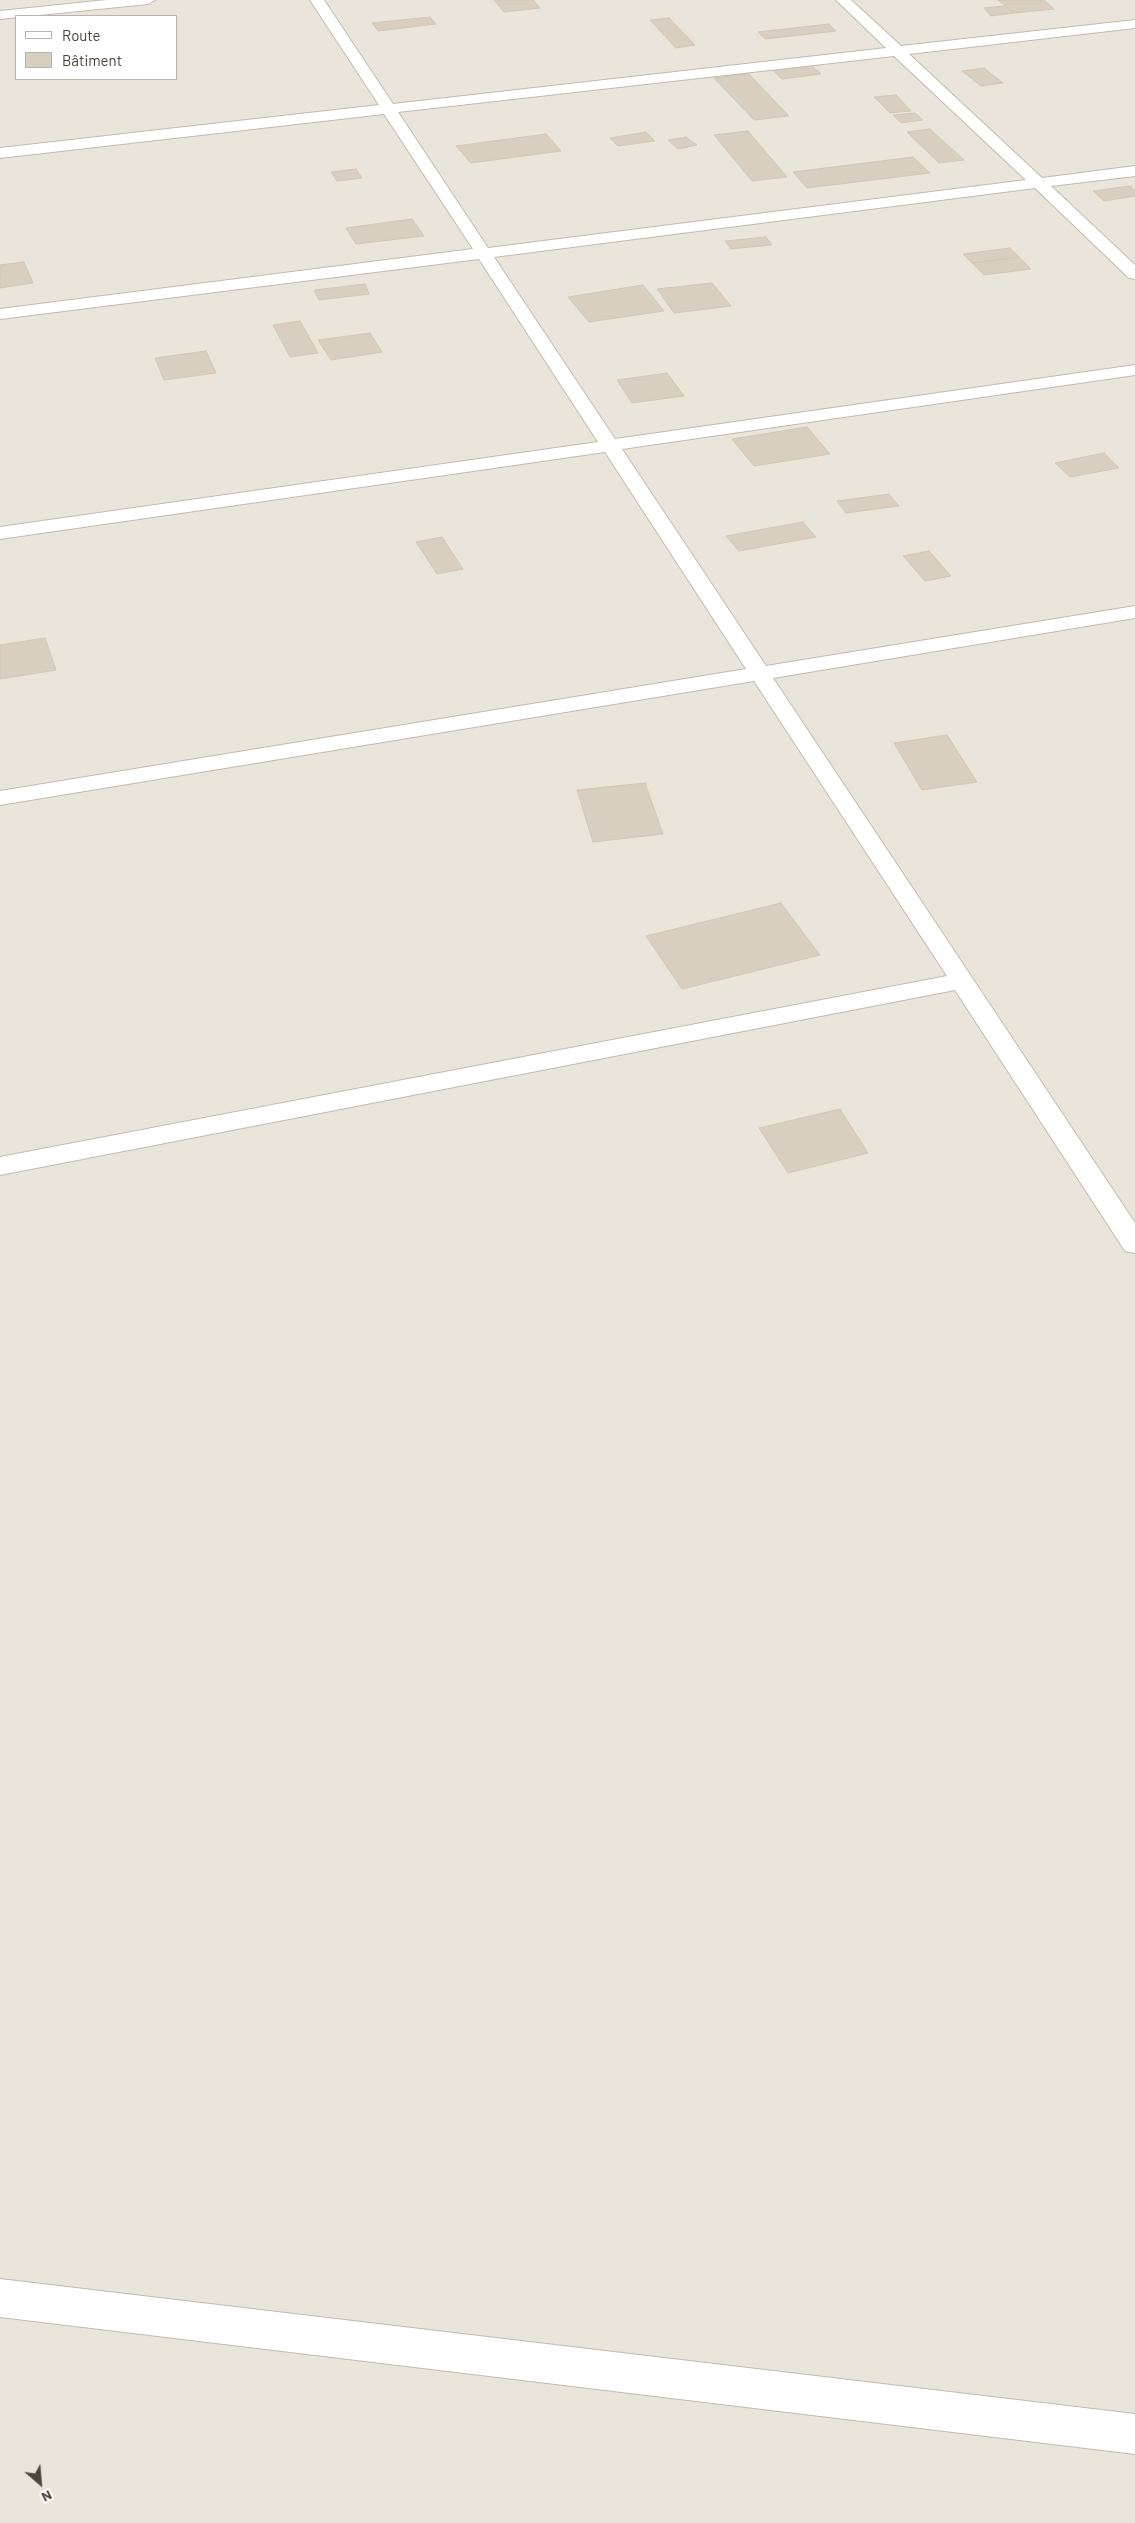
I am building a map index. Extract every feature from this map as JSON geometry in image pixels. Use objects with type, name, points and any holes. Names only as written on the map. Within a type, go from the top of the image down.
[{"type":"street","points":[[0,15],[148,0]]},
{"type":"street","points":[[317,0],[1135,1244]]},
{"type":"street","points":[[843,0],[1135,274]]},
{"type":"street","points":[[0,153],[1135,24]]},
{"type":"street","points":[[0,314],[1135,171]]},
{"type":"street","points":[[0,533],[1135,370]]},
{"type":"street","points":[[0,798],[1135,612]]},
{"type":"street","points":[[0,1166],[962,981]]},
{"type":"street","points":[[0,2298],[1135,2434]]},
{"type":"shaded area","points":[[0,0],[1135,0],[1135,2523],[0,2523]]},
{"type":"building","points":[[494,0],[533,0],[540,8],[504,12]]},
{"type":"building","points":[[998,0],[1044,0],[1054,9],[1014,13]]},
{"type":"building","points":[[1005,6],[1014,13],[991,16],[984,8]]},
{"type":"building","points":[[430,17],[436,24],[378,31],[372,23]]},
{"type":"building","points":[[669,18],[695,45],[676,48],[650,20]]},
{"type":"building","points":[[829,24],[836,31],[765,39],[758,32]]},
{"type":"building","points":[[811,65],[821,74],[782,79],[772,70]]},
{"type":"building","points":[[984,68],[1003,83],[981,86],[962,71]]},
{"type":"building","points":[[748,73],[789,116],[754,120],[714,78]]},
{"type":"building","points":[[896,95],[911,111],[890,113],[874,97]]},
{"type":"building","points":[[915,113],[923,120],[901,123],[893,115]]},
{"type":"building","points":[[930,129],[964,160],[939,163],[907,132]]},
{"type":"building","points":[[748,131],[787,177],[752,181],[714,135]]},
{"type":"building","points":[[646,132],[655,141],[618,146],[610,138]]},
{"type":"building","points":[[546,134],[561,151],[471,163],[456,146]]},
{"type":"building","points":[[686,137],[697,145],[678,149],[668,140]]},
{"type":"building","points":[[913,157],[930,173],[807,188],[793,172]]},
{"type":"building","points":[[356,169],[362,178],[337,181],[331,172]]},
{"type":"building","points":[[1130,186],[1135,191],[1135,196],[1104,201],[1093,191]]},
{"type":"building","points":[[412,219],[424,236],[356,244],[346,228]]},
{"type":"building","points":[[766,237],[772,245],[731,249],[725,241]]},
{"type":"building","points":[[1010,248],[1019,257],[972,263],[963,254]]},
{"type":"building","points":[[1019,257],[1031,269],[984,275],[972,263]]},
{"type":"building","points":[[24,262],[33,283],[0,288],[0,265]]},
{"type":"building","points":[[712,283],[731,306],[674,313],[657,289]]},
{"type":"building","points":[[365,284],[369,294],[319,300],[314,290]]},
{"type":"building","points":[[643,285],[664,311],[589,322],[568,297]]},
{"type":"building","points":[[300,321],[318,353],[290,357],[273,325]]},
{"type":"building","points":[[370,333],[382,352],[331,360],[318,340]]},
{"type":"building","points":[[206,351],[216,373],[164,380],[155,358]]},
{"type":"building","points":[[667,373],[684,396],[632,403],[617,380]]},
{"type":"building","points":[[807,427],[830,454],[754,466],[732,439]]},
{"type":"building","points":[[1104,453],[1119,468],[1070,477],[1055,463]]},
{"type":"building","points":[[889,494],[899,506],[846,513],[837,501]]},
{"type":"building","points":[[803,522],[816,537],[739,551],[726,536]]},
{"type":"building","points":[[442,537],[463,569],[437,574],[416,542]]},
{"type":"building","points":[[929,551],[951,576],[925,581],[903,556]]},
{"type":"building","points":[[45,638],[56,670],[0,679],[0,645]]},
{"type":"building","points":[[947,735],[977,782],[922,790],[894,743]]},
{"type":"building","points":[[645,783],[663,834],[593,842],[577,790]]},
{"type":"building","points":[[781,903],[820,955],[682,989],[646,936]]},
{"type":"building","points":[[840,1109],[868,1153],[788,1173],[759,1128]]}]
